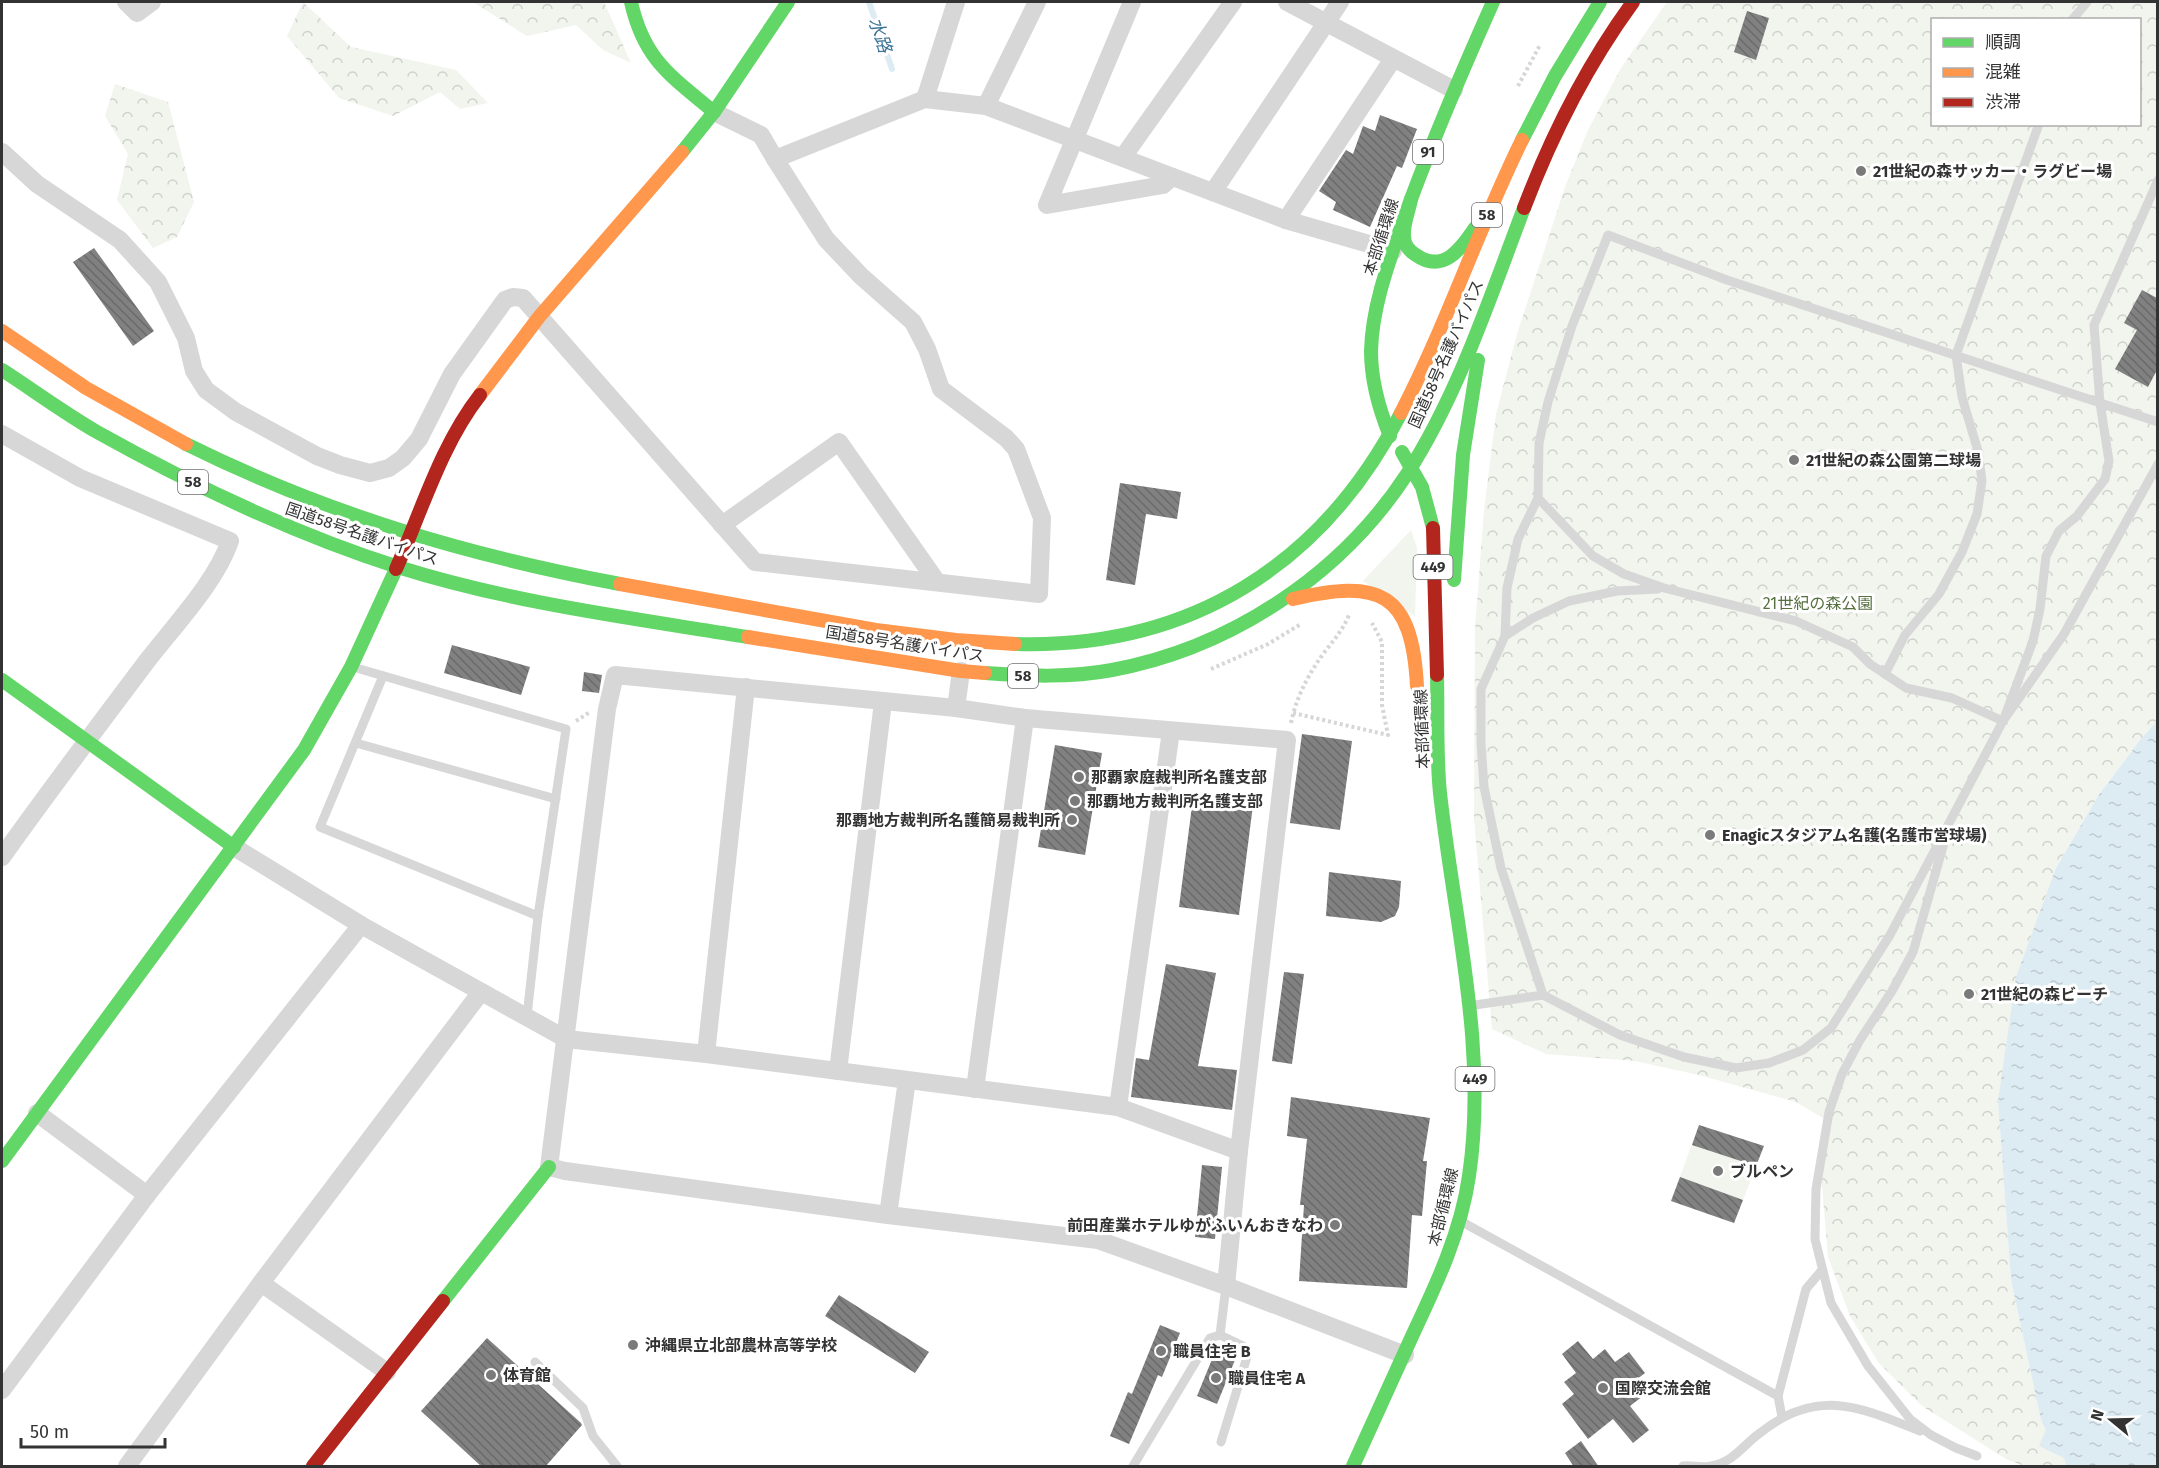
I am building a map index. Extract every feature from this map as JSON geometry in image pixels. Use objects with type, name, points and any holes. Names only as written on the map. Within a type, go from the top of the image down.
[{"type":"main road","points":[[631,2],[633,14],[643,38],[660,66],[714,111]]},
{"type":"main road","points":[[2,1161],[304,750],[351,667],[397,567],[443,458],[465,414],[539,317],[651,189],[714,111],[786,2]]},
{"type":"main road","name":"本部循環線","points":[[1353,1467],[1446,1263],[1469,1178],[1475,1122],[1476,1093],[1469,1006],[1440,791],[1433,526],[1426,496],[1413,467],[1390,436],[1377,396],[1372,371],[1372,340],[1379,300],[1411,199],[1454,90],[1493,2]]},
{"type":"main road","name":"国道58号名護バイパス","points":[[2,331],[78,382],[178,439],[228,464],[365,520],[411,534],[595,579],[790,615],[942,638],[993,643],[1075,643],[1111,638],[1171,620],[1231,595],[1304,545],[1342,505],[1370,467],[1408,403],[1491,206],[1556,72],[1600,2]]},
{"type":"main road","name":"国道58号名護バイパス","points":[[2,370],[96,431],[229,500],[303,532],[397,567],[450,582],[566,608],[961,671],[1026,676],[1107,671],[1185,650],[1239,626],[1283,602],[1341,557],[1377,518],[1413,467],[1444,407],[1484,314],[1555,132],[1583,78],[1615,26],[1633,2]]},
{"type":"main road","points":[[1411,199],[1404,237],[1406,246],[1416,256],[1442,262],[1467,241],[1491,206]]},
{"type":"main road","points":[[1436,671],[1450,597],[1463,455],[1484,314]]},
{"type":"main road","points":[[1283,602],[1345,589],[1365,590],[1384,598],[1409,629],[1417,669],[1418,703]]},
{"type":"main road","points":[[2,680],[85,742],[234,847]]},
{"type":"main road","points":[[1423,758],[1440,791]]},
{"type":"main road","points":[[313,1467],[549,1167]]},
{"type":"street","points":[[126,2],[137,13],[152,2]]},
{"type":"street","points":[[925,99],[956,2]]},
{"type":"street","points":[[986,106],[1037,2]]},
{"type":"street","points":[[1131,2],[1047,204],[1163,184],[1173,177]]},
{"type":"street","points":[[1123,157],[1233,2]]},
{"type":"street","points":[[1287,2],[1454,90]]},
{"type":"street","points":[[1212,192],[1340,2]]},
{"type":"street","points":[[1286,219],[1393,59]]},
{"type":"street","points":[[776,159],[925,99],[986,106],[1286,219],[1393,251]]},
{"type":"street","points":[[2,152],[37,184],[120,240],[158,282],[186,338],[194,371],[206,390],[236,411],[317,456],[370,473],[389,468],[404,458],[419,439],[452,374],[505,300],[513,297],[524,298],[755,562],[1039,594],[1042,518],[1016,449],[1006,438],[941,389],[927,349],[913,322],[861,276],[826,239],[760,135],[714,111]]},
{"type":"street","points":[[2,434],[80,478],[230,541],[224,557],[205,586],[85,742],[2,857]]},
{"type":"street","points":[[722,525],[839,442],[938,582]]},
{"type":"street","points":[[957,708],[961,671]]},
{"type":"street","points":[[1226,1286],[1239,1151],[1287,740],[1025,718],[957,708],[615,675],[607,709],[549,1167],[565,1172],[888,1215],[1098,1240],[1226,1286],[1405,1355]]},
{"type":"street","points":[[706,1054],[746,687]]},
{"type":"street","points":[[838,1071],[883,702]]},
{"type":"street","points":[[975,1089],[1025,718]]},
{"type":"street","points":[[1118,1107],[1171,731]]},
{"type":"street","points":[[234,847],[360,925],[566,1039],[706,1054],[1118,1107],[1239,1151]]},
{"type":"street","points":[[2,1390],[147,1195],[360,925]]},
{"type":"street","points":[[127,1467],[261,1283],[481,992]]},
{"type":"street","points":[[888,1215],[907,1080]]},
{"type":"street","points":[[37,1113],[147,1195]]},
{"type":"street","points":[[261,1283],[387,1372]]},
{"type":"lane","points":[[2074,18],[2087,2]]},
{"type":"lane","points":[[1885,674],[1905,635],[1939,594],[1962,552],[1977,514],[1982,481],[1978,451],[1962,397],[1956,355],[2037,126]]},
{"type":"lane","points":[[1469,1006],[1543,995],[1620,1035],[1694,1059],[1736,1068],[1769,1063],[1803,1050],[1830,1028],[1858,988],[1890,935],[2002,721],[2033,641],[2040,609],[2046,556],[2059,531],[2078,516],[2105,479],[2109,461],[2100,403],[2094,325],[2157,180]]},
{"type":"lane","points":[[1543,995],[1501,868],[1484,787],[1481,689],[1504,636],[1507,588],[1518,539],[1538,498],[1539,442],[1548,402],[1572,326],[1608,235],[1727,280],[2157,422]]},
{"type":"lane","points":[[2002,721],[2064,634],[2157,464]]},
{"type":"lane","points":[[1538,498],[1593,556],[1624,574],[1664,588],[1796,621],[1853,647],[1870,664],[1906,688],[1952,698],[2002,721]]},
{"type":"lane","points":[[1504,636],[1533,618],[1569,601],[1617,591],[1664,588]]},
{"type":"lane","points":[[351,667],[566,729],[538,916],[527,1016]]},
{"type":"lane","points":[[383,676],[320,826],[538,916]]},
{"type":"lane","points":[[356,743],[556,799]]},
{"type":"lane","points":[[1930,1435],[1910,1419],[1868,1366],[1831,1303],[1815,1239],[1816,1189],[1829,1112],[1842,1074],[1855,1048],[1892,991],[1912,952],[1949,826]]},
{"type":"lane","points":[[1459,1221],[1778,1395]]},
{"type":"lane","points":[[1782,1418],[1778,1395],[1806,1289],[1822,1270]]},
{"type":"lane","points":[[1220,1335],[1226,1286]]},
{"type":"lane","points":[[1133,1467],[1210,1338],[1220,1335],[1243,1346],[1247,1357],[1221,1442]]},
{"type":"lane","points":[[535,1362],[583,1408],[593,1436],[617,1467]]},
{"type":"lane","points":[[1683,1467],[1711,1466],[1737,1455],[1758,1434],[1782,1418],[1811,1407],[1837,1404],[1856,1407],[1930,1435],[1977,1456]]},
{"type":"path","points":[[1513,95],[1528,63],[1546,36]]},
{"type":"path","points":[[1287,740],[1293,713],[1304,684],[1343,629],[1353,606]]},
{"type":"path","points":[[1209,670],[1268,644],[1309,618]]},
{"type":"path","points":[[1293,713],[1388,735],[1382,705],[1382,642],[1371,622]]},
{"type":"green space","points":[[303,2],[351,47],[456,70],[488,103],[460,109],[440,92],[393,116],[339,98],[287,36]]},
{"type":"green space","points":[[473,2],[604,2],[631,63],[603,50],[576,25],[527,36]]},
{"type":"green space","name":"21世紀の森公園","points":[[1667,2],[2157,2],[2157,721],[2098,796],[2056,868],[1998,1101],[2011,1280],[2041,1420],[2064,1458],[2066,1466],[2024,1466],[2006,1459],[1922,1406],[1878,1362],[1850,1316],[1828,1257],[1821,1173],[1828,1121],[1796,1102],[1699,1075],[1635,1061],[1546,1054],[1492,1029],[1474,818],[1475,628],[1484,511],[1496,414],[1517,334],[1565,187],[1588,130],[1621,68]]},
{"type":"green space","points":[[115,84],[168,102],[194,202],[177,237],[153,248],[117,200],[128,154],[105,116]]},
{"type":"green space","points":[[1411,530],[1417,548],[1415,616],[1363,581]]},
{"type":"green space","name":"ブルペン","points":[[1699,1125],[1764,1146],[1734,1223],[1671,1201]]},
{"type":"water","points":[[2157,721],[2157,1466],[2066,1466],[2064,1458],[2039,1446],[2046,1430],[2041,1420],[2011,1280],[1998,1101],[2016,977],[2056,868],[2098,796]]},
{"type":"building","points":[[1747,11],[1769,18],[1756,60],[1734,52]]},
{"type":"building","points":[[1380,115],[1417,129],[1402,168],[1397,166],[1370,227],[1333,210],[1336,202],[1319,191],[1346,150],[1353,154],[1363,126],[1375,131]]},
{"type":"building","points":[[94,248],[154,331],[133,346],[73,262]]},
{"type":"building","points":[[2142,290],[2157,298],[2157,370],[2148,387],[2115,369],[2137,330],[2124,323]]},
{"type":"building","points":[[1120,483],[1181,492],[1177,519],[1146,514],[1135,585],[1106,580]]},
{"type":"building","points":[[452,645],[530,667],[521,695],[444,673]]},
{"type":"building","points":[[584,672],[602,675],[599,693],[582,691]]},
{"type":"building","points":[[1302,734],[1352,741],[1340,830],[1290,823]]},
{"type":"building","points":[[1055,745],[1102,753],[1085,855],[1038,847]]},
{"type":"building","points":[[1193,798],[1253,805],[1239,915],[1179,907]]},
{"type":"building","points":[[1329,872],[1401,881],[1399,907],[1395,916],[1381,922],[1326,916]]},
{"type":"building","points":[[1166,964],[1216,973],[1198,1066],[1237,1070],[1232,1110],[1131,1097],[1136,1058],[1149,1060]]},
{"type":"building","points":[[1284,972],[1304,974],[1292,1064],[1272,1061]]},
{"type":"building","points":[[1291,1097],[1430,1118],[1423,1161],[1427,1161],[1422,1216],[1412,1215],[1407,1288],[1299,1281],[1304,1205],[1300,1205],[1307,1139],[1287,1136]]},
{"type":"building","points":[[1699,1125],[1764,1146],[1756,1166],[1692,1145]]},
{"type":"building","points":[[1202,1165],[1222,1167],[1215,1239],[1195,1237]]},
{"type":"building","points":[[1680,1177],[1743,1200],[1734,1223],[1671,1201]]},
{"type":"building","points":[[839,1295],[929,1352],[915,1373],[825,1316]]},
{"type":"building","points":[[1160,1325],[1180,1333],[1162,1377],[1158,1375],[1129,1444],[1110,1436],[1128,1392],[1132,1394]]},
{"type":"building","name":"体育館","points":[[487,1338],[582,1425],[545,1467],[482,1467],[421,1411]]},
{"type":"building","name":"国際交流会館","points":[[1578,1341],[1593,1359],[1605,1349],[1615,1362],[1629,1352],[1645,1373],[1632,1383],[1643,1396],[1630,1406],[1649,1430],[1633,1443],[1613,1419],[1588,1439],[1562,1404],[1574,1394],[1564,1382],[1576,1373],[1562,1354]]},
{"type":"building","name":"職員住宅 A","points":[[1215,1352],[1235,1360],[1217,1404],[1197,1396]]},
{"type":"building","points":[[1581,1441],[1599,1467],[1574,1467],[1565,1453]]},
{"type":"waterway","name":"水路","points":[[869,2],[892,69]]},
{"type":"traffic: fast","points":[[631,2],[643,39],[661,65],[714,112]]},
{"type":"traffic: fast","points":[[682,152],[714,112],[788,2]]},
{"type":"traffic: fast","points":[[1390,436],[1379,405],[1372,373],[1372,335],[1377,304],[1411,198],[1493,2]]},
{"type":"traffic: fast","points":[[1522,140],[1555,76],[1600,2]]},
{"type":"traffic: fast","points":[[1411,199],[1404,227],[1405,242],[1411,251],[1426,260],[1435,262],[1450,256],[1464,244],[1475,228]]},
{"type":"traffic: fast","points":[[985,673],[1080,674],[1112,670],[1156,659],[1199,644],[1240,625],[1279,602],[1316,575],[1350,544],[1380,511],[1426,443],[1458,378],[1524,208]]},
{"type":"traffic: fast","points":[[1454,580],[1463,455],[1478,360]]},
{"type":"traffic: fast","points":[[2,370],[85,425],[169,471],[282,524],[359,554],[441,580],[528,600],[748,637]]},
{"type":"traffic: fast","points":[[1015,644],[1078,642],[1138,632],[1193,613],[1244,588],[1290,555],[1332,514],[1369,467],[1401,413]]},
{"type":"traffic: fast","points":[[186,444],[292,491],[398,529],[507,560],[620,584]]},
{"type":"traffic: fast","points":[[1402,452],[1422,487],[1433,528]]},
{"type":"traffic: fast","points":[[2,1161],[304,750],[351,667],[396,569]]},
{"type":"traffic: fast","points":[[1353,1466],[1447,1257],[1460,1217],[1469,1176],[1474,1128],[1472,1032],[1440,793],[1437,675]]},
{"type":"traffic: fast","points":[[2,680],[234,847]]},
{"type":"traffic: fast","points":[[443,1301],[549,1167]]},
{"type":"traffic: slow","points":[[1401,413],[1522,140]]},
{"type":"traffic: slow","points":[[480,395],[539,317],[682,152]]},
{"type":"traffic: slow","points":[[2,331],[86,388],[186,444]]},
{"type":"traffic: slow","points":[[620,584],[876,630],[956,640],[1015,644]]},
{"type":"traffic: slow","points":[[1293,599],[1348,591],[1369,593],[1385,599],[1398,611],[1408,630],[1414,654],[1417,686]]},
{"type":"traffic: slow","points":[[748,637],[985,673]]},
{"type":"traffic: jam","points":[[1524,208],[1546,153],[1572,101],[1600,50],[1633,2]]},
{"type":"traffic: jam","points":[[396,569],[443,456],[466,414],[480,395]]},
{"type":"traffic: jam","points":[[1433,528],[1437,675]]},
{"type":"traffic: jam","points":[[313,1466],[443,1301]]},
{"type":"place","name":"21世紀の森サッカー・ラグビー場","points":[[1861,171]]},
{"type":"place","name":"21世紀の森公園第二球場","points":[[1794,460]]},
{"type":"place","name":"那覇家庭裁判所名護支部","points":[[1079,777]]},
{"type":"place","name":"那覇地方裁判所名護支部","points":[[1075,801]]},
{"type":"place","name":"那覇地方裁判所名護簡易裁判所","points":[[1072,820]]},
{"type":"place","name":"Enagicスタジアム名護(名護市営球場)","points":[[1710,835]]},
{"type":"place","name":"21世紀の森ビーチ","points":[[1969,994]]},
{"type":"place","name":"ブルペン","points":[[1718,1171]]},
{"type":"place","name":"前田産業ホテルゆがふいんおきなわ","points":[[1335,1225]]},
{"type":"place","name":"沖縄県立北部農林高等学校","points":[[633,1345]]},
{"type":"place","name":"職員住宅 B","points":[[1161,1351]]},
{"type":"place","name":"体育館","points":[[491,1375]]},
{"type":"place","name":"職員住宅 A","points":[[1216,1378]]},
{"type":"place","name":"国際交流会館","points":[[1603,1388]]}]
